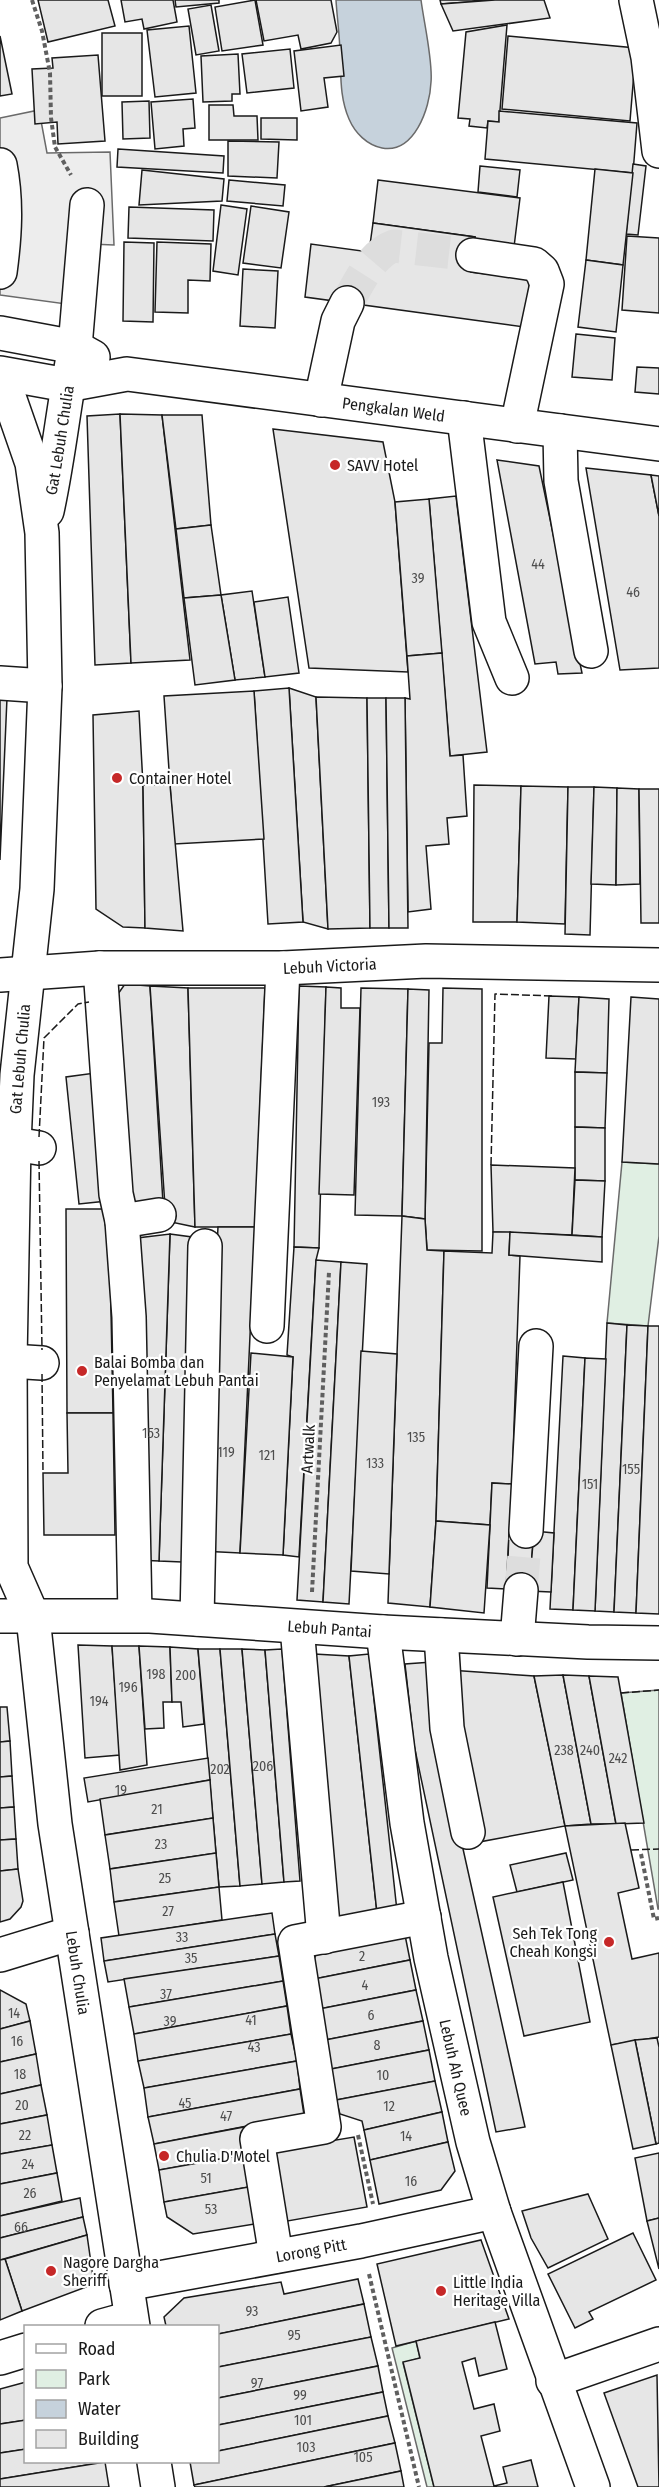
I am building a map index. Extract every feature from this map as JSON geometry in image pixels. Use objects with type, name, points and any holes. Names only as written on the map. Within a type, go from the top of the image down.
[{"type":"street","points":[[636,0],[648,57],[659,152]]},
{"type":"street","points":[[0,165],[6,195],[4,245],[0,272]]},
{"type":"street","name":"Gat Lebuh Chulia","points":[[42,533],[57,463],[67,385],[75,347],[87,205]]},
{"type":"street","points":[[473,255],[534,264],[542,271],[547,284],[517,426]]},
{"type":"street","points":[[321,400],[338,321],[347,303]]},
{"type":"street","name":"Pengkalan Weld","points":[[0,333],[75,347],[127,374]]},
{"type":"street","name":"Pengkalan Weld","points":[[0,374],[67,385],[127,374],[659,444]]},
{"type":"street","name":"Gat Lebuh Chulia","points":[[0,388],[9,397],[32,463],[42,533],[45,686],[38,889],[14,973],[17,1075],[26,1146],[26,1362],[11,1567],[33,1617]]},
{"type":"street","points":[[464,418],[489,622],[512,678]]},
{"type":"street","points":[[560,430],[561,481],[591,651]]},
{"type":"street","points":[[0,683],[45,686]]},
{"type":"street","name":"Lebuh Victoria","points":[[14,973],[100,968],[284,968],[426,961],[659,965]]},
{"type":"street","points":[[100,968],[116,1194],[122,1221],[129,1317],[135,1616]]},
{"type":"street","points":[[267,1326],[284,968]]},
{"type":"street","points":[[122,1221],[159,1215]]},
{"type":"street","points":[[197,1619],[205,1246]]},
{"type":"street","points":[[526,1531],[536,1346]]},
{"type":"street","points":[[517,1639],[521,1590]]},
{"type":"street","name":"Lebuh Pantai","points":[[0,1616],[135,1616],[517,1639],[659,1643]]},
{"type":"street","name":"Lebuh Chulia","points":[[33,1617],[55,1824],[126,2284],[122,2324]]},
{"type":"street","points":[[303,1627],[324,1937]]},
{"type":"street","name":"Lebuh Ah Quee","points":[[383,1632],[407,1823],[431,1958],[473,2142],[494,2212],[593,2487]]},
{"type":"street","points":[[441,1635],[447,1728],[468,1832]]},
{"type":"street","points":[[276,2256],[257,2139],[324,2127],[295,1942],[424,1917]]},
{"type":"street","points":[[0,1955],[72,1933]]},
{"type":"street","name":"Lorong Pitt","points":[[126,2284],[370,2239],[494,2212]]},
{"type":"street","points":[[553,2381],[657,2350]]},
{"type":"street","points":[[0,2358],[24,2351]]},
{"type":"street","points":[[154,2463],[158,2487]]},
{"type":"path","points":[[32,0],[42,31],[50,73],[51,118],[55,147],[87,205]]},
{"type":"path","name":"Artwalk","points":[[303,1627],[330,1272]]},
{"type":"path","points":[[641,1854],[654,1919],[659,1918]]},
{"type":"path","points":[[324,2127],[358,2133],[370,2239],[419,2487]]},
{"type":"green space","points":[[622,1162],[659,1164],[659,1236],[648,1326],[607,1323]]},
{"type":"green space","points":[[659,1690],[659,1909],[658,1909],[621,1693]]},
{"type":"green space","points":[[416,2341],[420,2358],[403,2363],[434,2487],[427,2487],[392,2348]]},
{"type":"shaded area","points":[[39,110],[47,153],[110,152],[114,245],[90,244],[88,307],[0,295],[0,118]]},
{"type":"water","points":[[336,0],[421,0],[431,64],[430,93],[418,127],[403,144],[393,148],[382,148],[371,144],[358,134],[349,119],[342,88]]},
{"type":"building","points":[[38,0],[108,0],[115,26],[48,42]]},
{"type":"building","points":[[121,0],[173,0],[177,22],[144,29],[142,19],[125,22]]},
{"type":"building","points":[[175,0],[219,0],[219,3],[176,7]]},
{"type":"building","points":[[255,0],[263,45],[222,51],[215,7]]},
{"type":"building","points":[[256,0],[331,0],[337,32],[331,43],[301,49],[298,35],[264,41]]},
{"type":"building","points":[[440,0],[495,0],[441,4]]},
{"type":"building","points":[[495,0],[544,0],[550,18],[453,31],[441,4]]},
{"type":"building","points":[[211,5],[219,51],[196,55],[188,9]]},
{"type":"building","points":[[507,25],[499,122],[488,121],[487,128],[469,126],[470,119],[458,118],[466,32]]},
{"type":"building","points":[[189,26],[196,93],[155,97],[147,30]]},
{"type":"building","points":[[102,33],[142,33],[142,96],[102,96]]},
{"type":"building","points":[[0,36],[12,94],[0,96]]},
{"type":"building","points":[[508,36],[636,48],[630,121],[502,109]]},
{"type":"building","points":[[341,45],[344,76],[324,78],[328,107],[301,111],[294,51]]},
{"type":"building","points":[[290,49],[294,88],[247,93],[242,54]]},
{"type":"building","points":[[238,54],[240,94],[232,94],[232,101],[203,102],[201,56]]},
{"type":"building","points":[[98,55],[105,141],[58,144],[57,122],[35,124],[32,69],[53,68],[52,58]]},
{"type":"building","points":[[193,99],[195,128],[183,129],[184,146],[155,149],[151,102]]},
{"type":"building","points":[[149,101],[150,138],[123,139],[122,102]]},
{"type":"building","points":[[209,105],[233,105],[234,116],[257,116],[258,140],[209,140]]},
{"type":"building","points":[[499,111],[637,123],[633,173],[485,159],[488,121],[499,122]]},
{"type":"building","points":[[261,118],[297,118],[297,140],[261,139]]},
{"type":"building","points":[[228,141],[279,142],[277,178],[228,176]]},
{"type":"building","points":[[118,149],[224,156],[223,173],[117,167]]},
{"type":"building","points":[[633,164],[646,166],[638,235],[626,234]]},
{"type":"building","points":[[480,166],[520,170],[517,197],[478,192]]},
{"type":"building","points":[[595,169],[633,173],[623,265],[586,260]]},
{"type":"building","points":[[142,170],[224,179],[222,201],[139,205]]},
{"type":"building","points":[[229,180],[285,185],[283,206],[227,201]]},
{"type":"building","points":[[378,180],[520,198],[514,247],[475,242],[475,237],[373,223]]},
{"type":"building","points":[[221,205],[247,209],[238,275],[213,271]]},
{"type":"building","points":[[251,206],[289,212],[281,268],[243,263]]},
{"type":"building","points":[[129,207],[214,210],[213,241],[128,238]]},
{"type":"building","points":[[373,223],[475,237],[471,272],[530,279],[524,327],[305,297],[311,244],[369,252]]},
{"type":"building","points":[[627,236],[659,238],[659,313],[622,310]]},
{"type":"building","points":[[124,242],[154,243],[153,322],[123,321]]},
{"type":"building","points":[[157,242],[211,244],[210,281],[188,280],[188,313],[155,312]]},
{"type":"building","points":[[586,260],[623,265],[616,332],[578,327]]},
{"type":"building","points":[[243,269],[278,271],[275,328],[240,326]]},
{"type":"building","points":[[576,334],[615,338],[612,380],[572,377]]},
{"type":"building","points":[[637,367],[659,368],[659,394],[635,392]]},
{"type":"building","points":[[120,414],[131,663],[95,665],[87,416]]},
{"type":"building","points":[[120,414],[162,415],[190,660],[131,663]]},
{"type":"building","points":[[162,415],[202,415],[211,525],[176,529]]},
{"type":"building","points":[[273,429],[383,442],[395,502],[408,672],[309,668]]},
{"type":"building","points":[[497,460],[539,466],[582,673],[558,674],[556,662],[535,664]]},
{"type":"building","points":[[586,468],[651,475],[659,516],[659,668],[620,670]]},
{"type":"building","points":[[651,475],[659,476],[659,516]]},
{"type":"building","points":[[456,496],[487,752],[450,756],[429,499]]},
{"type":"building","points":[[429,499],[442,653],[407,656],[395,502]]},
{"type":"building","points":[[211,525],[221,595],[184,598],[176,529]]},
{"type":"building","points":[[252,591],[265,677],[235,680],[221,595]]},
{"type":"building","points":[[221,595],[235,680],[195,685],[184,598]]},
{"type":"building","points":[[288,597],[299,673],[265,677],[254,602]]},
{"type":"building","points":[[442,653],[450,756],[463,755],[467,816],[447,818],[449,844],[426,846],[431,909],[408,912],[405,698],[410,699],[407,656]]},
{"type":"building","points":[[289,688],[316,697],[328,929],[303,922]]},
{"type":"building","points":[[289,688],[303,922],[268,924],[254,691]]},
{"type":"building","points":[[254,691],[264,839],[174,844],[164,696]]},
{"type":"building","points":[[316,697],[367,698],[370,928],[328,929]]},
{"type":"building","points":[[0,698],[7,698],[0,860]]},
{"type":"building","points":[[367,698],[386,698],[389,928],[370,928]]},
{"type":"building","points":[[386,698],[405,698],[408,928],[389,928]]},
{"type":"building","points":[[139,711],[143,785],[145,928],[123,927],[96,909],[93,715]]},
{"type":"building","points":[[143,785],[170,785],[183,931],[145,928]]},
{"type":"building","points":[[474,785],[521,786],[517,922],[473,922]]},
{"type":"building","points":[[521,786],[568,787],[565,924],[517,922]]},
{"type":"building","points":[[568,787],[594,787],[590,935],[565,934]]},
{"type":"building","points":[[594,787],[617,788],[616,885],[591,884]]},
{"type":"building","points":[[617,788],[639,789],[640,884],[616,885]]},
{"type":"building","points":[[639,789],[659,789],[659,923],[641,923]]},
{"type":"building","points":[[125,984],[150,986],[163,1203],[130,1206],[113,1001]]},
{"type":"building","points":[[150,986],[188,988],[195,1227],[166,1221]]},
{"type":"building","points":[[299,986],[326,987],[319,1248],[294,1247]]},
{"type":"building","points":[[326,987],[341,988],[341,1008],[360,1008],[354,1195],[319,1194]]},
{"type":"building","points":[[188,988],[265,988],[255,1227],[195,1227]]},
{"type":"building","points":[[361,988],[408,989],[402,1216],[355,1215]]},
{"type":"building","points":[[443,988],[482,989],[482,1251],[427,1250],[425,1219],[429,1043],[442,1043]]},
{"type":"building","points":[[408,989],[429,990],[425,1219],[402,1216]]},
{"type":"building","points":[[549,996],[579,997],[576,1059],[546,1058]]},
{"type":"building","points":[[579,997],[609,999],[607,1073],[575,1072]]},
{"type":"building","points":[[631,997],[659,999],[659,1164],[622,1162]]},
{"type":"building","points":[[575,1072],[607,1073],[605,1128],[575,1127]]},
{"type":"building","points":[[95,1073],[107,1201],[79,1204],[66,1077]]},
{"type":"building","points":[[575,1127],[605,1128],[605,1181],[575,1180]]},
{"type":"building","points":[[491,1165],[575,1168],[572,1235],[493,1232]]},
{"type":"building","points":[[575,1180],[605,1181],[602,1237],[572,1235]]},
{"type":"building","points":[[66,1209],[109,1209],[113,1413],[67,1413]]},
{"type":"building","points":[[402,1216],[425,1219],[427,1250],[444,1251],[436,1521],[430,1607],[388,1603]]},
{"type":"building","points":[[218,1227],[255,1227],[240,1553],[201,1551]]},
{"type":"building","points":[[493,1232],[510,1232],[509,1255],[520,1256],[512,1484],[492,1483],[490,1525],[436,1521],[444,1251],[492,1253]]},
{"type":"building","points":[[510,1232],[602,1237],[602,1262],[509,1255]]},
{"type":"building","points":[[170,1234],[192,1237],[182,1562],[159,1561]]},
{"type":"building","points":[[170,1234],[159,1561],[136,1560],[137,1238]]},
{"type":"building","points":[[294,1247],[319,1248],[316,1260],[299,1557],[283,1555],[293,1357],[287,1355]]},
{"type":"building","points":[[316,1260],[341,1262],[323,1602],[297,1600]]},
{"type":"building","points":[[341,1262],[367,1264],[349,1604],[323,1602]]},
{"type":"building","points":[[607,1323],[627,1325],[614,1612],[595,1611]]},
{"type":"building","points":[[627,1325],[648,1326],[636,1613],[614,1612]]},
{"type":"building","points":[[648,1326],[659,1326],[659,1614],[636,1613]]},
{"type":"building","points":[[361,1351],[397,1354],[389,1574],[351,1571]]},
{"type":"building","points":[[251,1353],[293,1357],[283,1555],[240,1553]]},
{"type":"building","points":[[563,1356],[585,1358],[573,1610],[550,1609]]},
{"type":"building","points":[[585,1358],[606,1359],[595,1611],[573,1610]]},
{"type":"building","points":[[67,1413],[113,1413],[115,1535],[44,1535],[43,1473],[68,1473]]},
{"type":"building","points":[[492,1483],[512,1484],[506,1589],[487,1588]]},
{"type":"building","points":[[436,1521],[490,1525],[484,1613],[430,1607]]},
{"type":"building","points":[[509,1530],[534,1531],[529,1591],[507,1589]]},
{"type":"building","points":[[534,1531],[554,1533],[551,1592],[529,1591]]},
{"type":"building","points":[[78,1645],[112,1646],[120,1755],[85,1758]]},
{"type":"building","points":[[112,1646],[139,1646],[147,1765],[120,1770]]},
{"type":"building","points":[[139,1646],[170,1647],[172,1702],[163,1702],[164,1728],[145,1729]]},
{"type":"building","points":[[170,1647],[198,1649],[204,1724],[183,1727],[181,1702],[172,1702]]},
{"type":"building","points":[[198,1649],[220,1649],[240,1886],[219,1887]]},
{"type":"building","points":[[220,1649],[242,1649],[262,1884],[240,1886]]},
{"type":"building","points":[[242,1649],[265,1650],[284,1882],[262,1884]]},
{"type":"building","points":[[282,1649],[300,1881],[284,1882],[265,1650]]},
{"type":"building","points":[[314,1654],[349,1656],[377,1913],[337,1919]]},
{"type":"building","points":[[369,1654],[397,1911],[377,1913],[349,1656]]},
{"type":"building","points":[[432,1662],[451,1795],[525,2127],[496,2132],[414,1745],[405,1664]]},
{"type":"building","points":[[449,1670],[534,1676],[565,1826],[479,1842]]},
{"type":"building","points":[[563,1675],[591,1824],[565,1826],[534,1676]]},
{"type":"building","points":[[563,1675],[589,1676],[616,1824],[591,1824]]},
{"type":"building","points":[[589,1676],[618,1677],[644,1823],[616,1824]]},
{"type":"building","points":[[0,1707],[7,1707],[10,1741],[0,1742]]},
{"type":"building","points":[[10,1741],[12,1776],[0,1777],[0,1742]]},
{"type":"building","points":[[208,1758],[210,1780],[88,1802],[84,1778]]},
{"type":"building","points":[[12,1776],[14,1807],[0,1808],[0,1777]]},
{"type":"building","points":[[210,1780],[213,1818],[105,1835],[100,1799]]},
{"type":"building","points":[[14,1807],[16,1839],[0,1840],[0,1808]]},
{"type":"building","points":[[213,1818],[216,1853],[110,1869],[105,1835]]},
{"type":"building","name":"Seh Tek Tong Cheah Kongsi","points":[[625,1823],[639,1888],[618,1893],[632,1959],[659,1953],[659,2037],[611,2045],[565,1826]]},
{"type":"building","points":[[16,1839],[18,1869],[0,1871],[0,1840]]},
{"type":"building","points":[[216,1853],[219,1887],[114,1902],[110,1869]]},
{"type":"building","points":[[566,1853],[573,1880],[517,1892],[510,1865]]},
{"type":"building","points":[[18,1869],[23,1901],[21,1907],[10,1919],[0,1922],[0,1871]]},
{"type":"building","points":[[563,1882],[590,2022],[524,2036],[493,1897]]},
{"type":"building","points":[[219,1887],[222,1920],[119,1936],[114,1902]]},
{"type":"building","points":[[272,1913],[275,1934],[104,1961],[101,1938]]},
{"type":"building","points":[[404,1930],[410,1960],[314,1979],[312,1964],[317,1952]]},
{"type":"building","points":[[275,1934],[279,1956],[108,1982],[104,1961]]},
{"type":"building","points":[[279,1956],[283,1981],[129,2007],[124,1979]]},
{"type":"building","points":[[410,1960],[416,1990],[319,2009],[314,1979]]},
{"type":"building","points":[[283,1981],[287,2006],[134,2034],[129,2007]]},
{"type":"building","points":[[0,1990],[26,2004],[30,2021],[0,2029]]},
{"type":"building","points":[[416,1990],[423,2021],[325,2040],[319,2009]]},
{"type":"building","points":[[287,2006],[291,2034],[138,2061],[134,2034]]},
{"type":"building","points":[[30,2021],[36,2054],[0,2062],[0,2029]]},
{"type":"building","points":[[423,2021],[429,2050],[331,2069],[325,2040]]},
{"type":"building","points":[[291,2034],[297,2061],[144,2088],[138,2061]]},
{"type":"building","points":[[657,2038],[659,2047],[659,2143],[656,2144],[635,2040]]},
{"type":"building","points":[[635,2040],[656,2144],[633,2149],[611,2045]]},
{"type":"building","points":[[429,2050],[435,2081],[336,2100],[331,2069]]},
{"type":"building","points":[[36,2054],[41,2085],[0,2094],[0,2062]]},
{"type":"building","points":[[297,2061],[300,2089],[148,2117],[144,2088]]},
{"type":"building","points":[[435,2081],[442,2112],[364,2130],[362,2121],[340,2114],[336,2100]]},
{"type":"building","points":[[41,2085],[47,2115],[0,2124],[0,2094]]},
{"type":"building","points":[[300,2089],[304,2115],[154,2144],[148,2117]]},
{"type":"building","points":[[442,2112],[448,2142],[370,2160],[364,2130]]},
{"type":"building","points":[[47,2115],[52,2145],[0,2154],[0,2124]]},
{"type":"building","points":[[244,2127],[248,2154],[159,2170],[154,2144]]},
{"type":"building","points":[[354,2137],[367,2207],[282,2222],[269,2151]]},
{"type":"building","points":[[448,2142],[455,2171],[441,2190],[379,2204],[370,2160]]},
{"type":"building","points":[[52,2145],[57,2173],[0,2184],[0,2154]]},
{"type":"building","points":[[659,2153],[659,2218],[647,2221],[635,2158]]},
{"type":"building","points":[[248,2154],[254,2186],[164,2202],[159,2170]]},
{"type":"building","points":[[57,2173],[62,2201],[0,2216],[0,2184]]},
{"type":"building","points":[[254,2186],[260,2223],[193,2234],[167,2217],[164,2202]]},
{"type":"building","points":[[588,2194],[608,2239],[548,2268],[531,2238],[522,2211]]},
{"type":"building","points":[[80,2198],[83,2217],[0,2238],[0,2216]]},
{"type":"building","points":[[83,2217],[87,2235],[0,2260],[0,2238]]},
{"type":"building","points":[[659,2218],[659,2269],[647,2221]]},
{"type":"building","points":[[633,2233],[656,2280],[589,2312],[593,2319],[575,2328],[548,2274]]},
{"type":"building","name":"Nagore Dargha Sheriff","points":[[87,2235],[94,2284],[22,2311],[5,2259]]},
{"type":"building","name":"Little India Heritage Villa","points":[[481,2240],[509,2319],[396,2346],[377,2264]]},
{"type":"building","points":[[5,2259],[22,2311],[0,2320],[0,2260]]},
{"type":"building","points":[[358,2279],[364,2304],[219,2334],[219,2325],[166,2325],[164,2317],[184,2298],[281,2282],[284,2294]]},
{"type":"building","points":[[364,2304],[371,2337],[219,2367],[219,2334]]},
{"type":"building","points":[[495,2322],[507,2369],[479,2376],[475,2358],[462,2362],[474,2409],[494,2404],[500,2431],[481,2436],[494,2486],[507,2483],[503,2467],[531,2460],[538,2487],[434,2487],[403,2362],[420,2358],[416,2341]]},
{"type":"building","points":[[371,2337],[378,2366],[219,2398],[219,2367]]},
{"type":"building","points":[[378,2366],[383,2392],[219,2425],[219,2398]]},
{"type":"building","points":[[657,2375],[659,2487],[638,2487],[604,2393]]},
{"type":"building","points":[[24,2383],[24,2420],[0,2424],[0,2389]]},
{"type":"building","points":[[383,2392],[388,2416],[219,2451],[219,2425]]},
{"type":"building","points":[[388,2416],[395,2443],[194,2485],[190,2463],[219,2463],[219,2451]]},
{"type":"building","points":[[24,2420],[24,2449],[0,2453],[0,2424]]},
{"type":"building","points":[[395,2443],[401,2471],[324,2487],[195,2487],[194,2485]]},
{"type":"building","points":[[24,2449],[24,2463],[99,2463],[0,2479],[0,2453]]},
{"type":"building","points":[[105,2463],[109,2487],[0,2487],[0,2479]]},
{"type":"building","points":[[401,2471],[404,2487],[324,2487]]},
{"type":"tunnel","points":[[347,303],[372,262],[394,246],[473,255]]},
{"type":"tunnel","points":[[521,1590],[526,1531]]},
{"type":"fence","points":[[491,1165],[495,994],[552,996]]},
{"type":"fence","points":[[39,1137],[44,1038],[78,1004],[89,1002]]},
{"type":"fence","points":[[39,1161],[42,1350]]},
{"type":"fence","points":[[42,1374],[43,1473]]},
{"type":"fence","points":[[621,1693],[659,1690]]},
{"type":"fence","points":[[631,1850],[659,1849]]},
{"type":"place","name":"SAVV Hotel","points":[[335,465]]},
{"type":"place","name":"Container Hotel","points":[[117,778]]},
{"type":"place","name":"Balai Bomba dan Penyelamat Lebuh Pantai","points":[[82,1371]]},
{"type":"place","name":"Seh Tek Tong Cheah Kongsi","points":[[609,1942]]},
{"type":"place","name":"Chulia D'Motel","points":[[164,2156]]},
{"type":"place","name":"Nagore Dargha Sheriff","points":[[51,2271]]},
{"type":"place","name":"Little India Heritage Villa","points":[[441,2291]]}]
